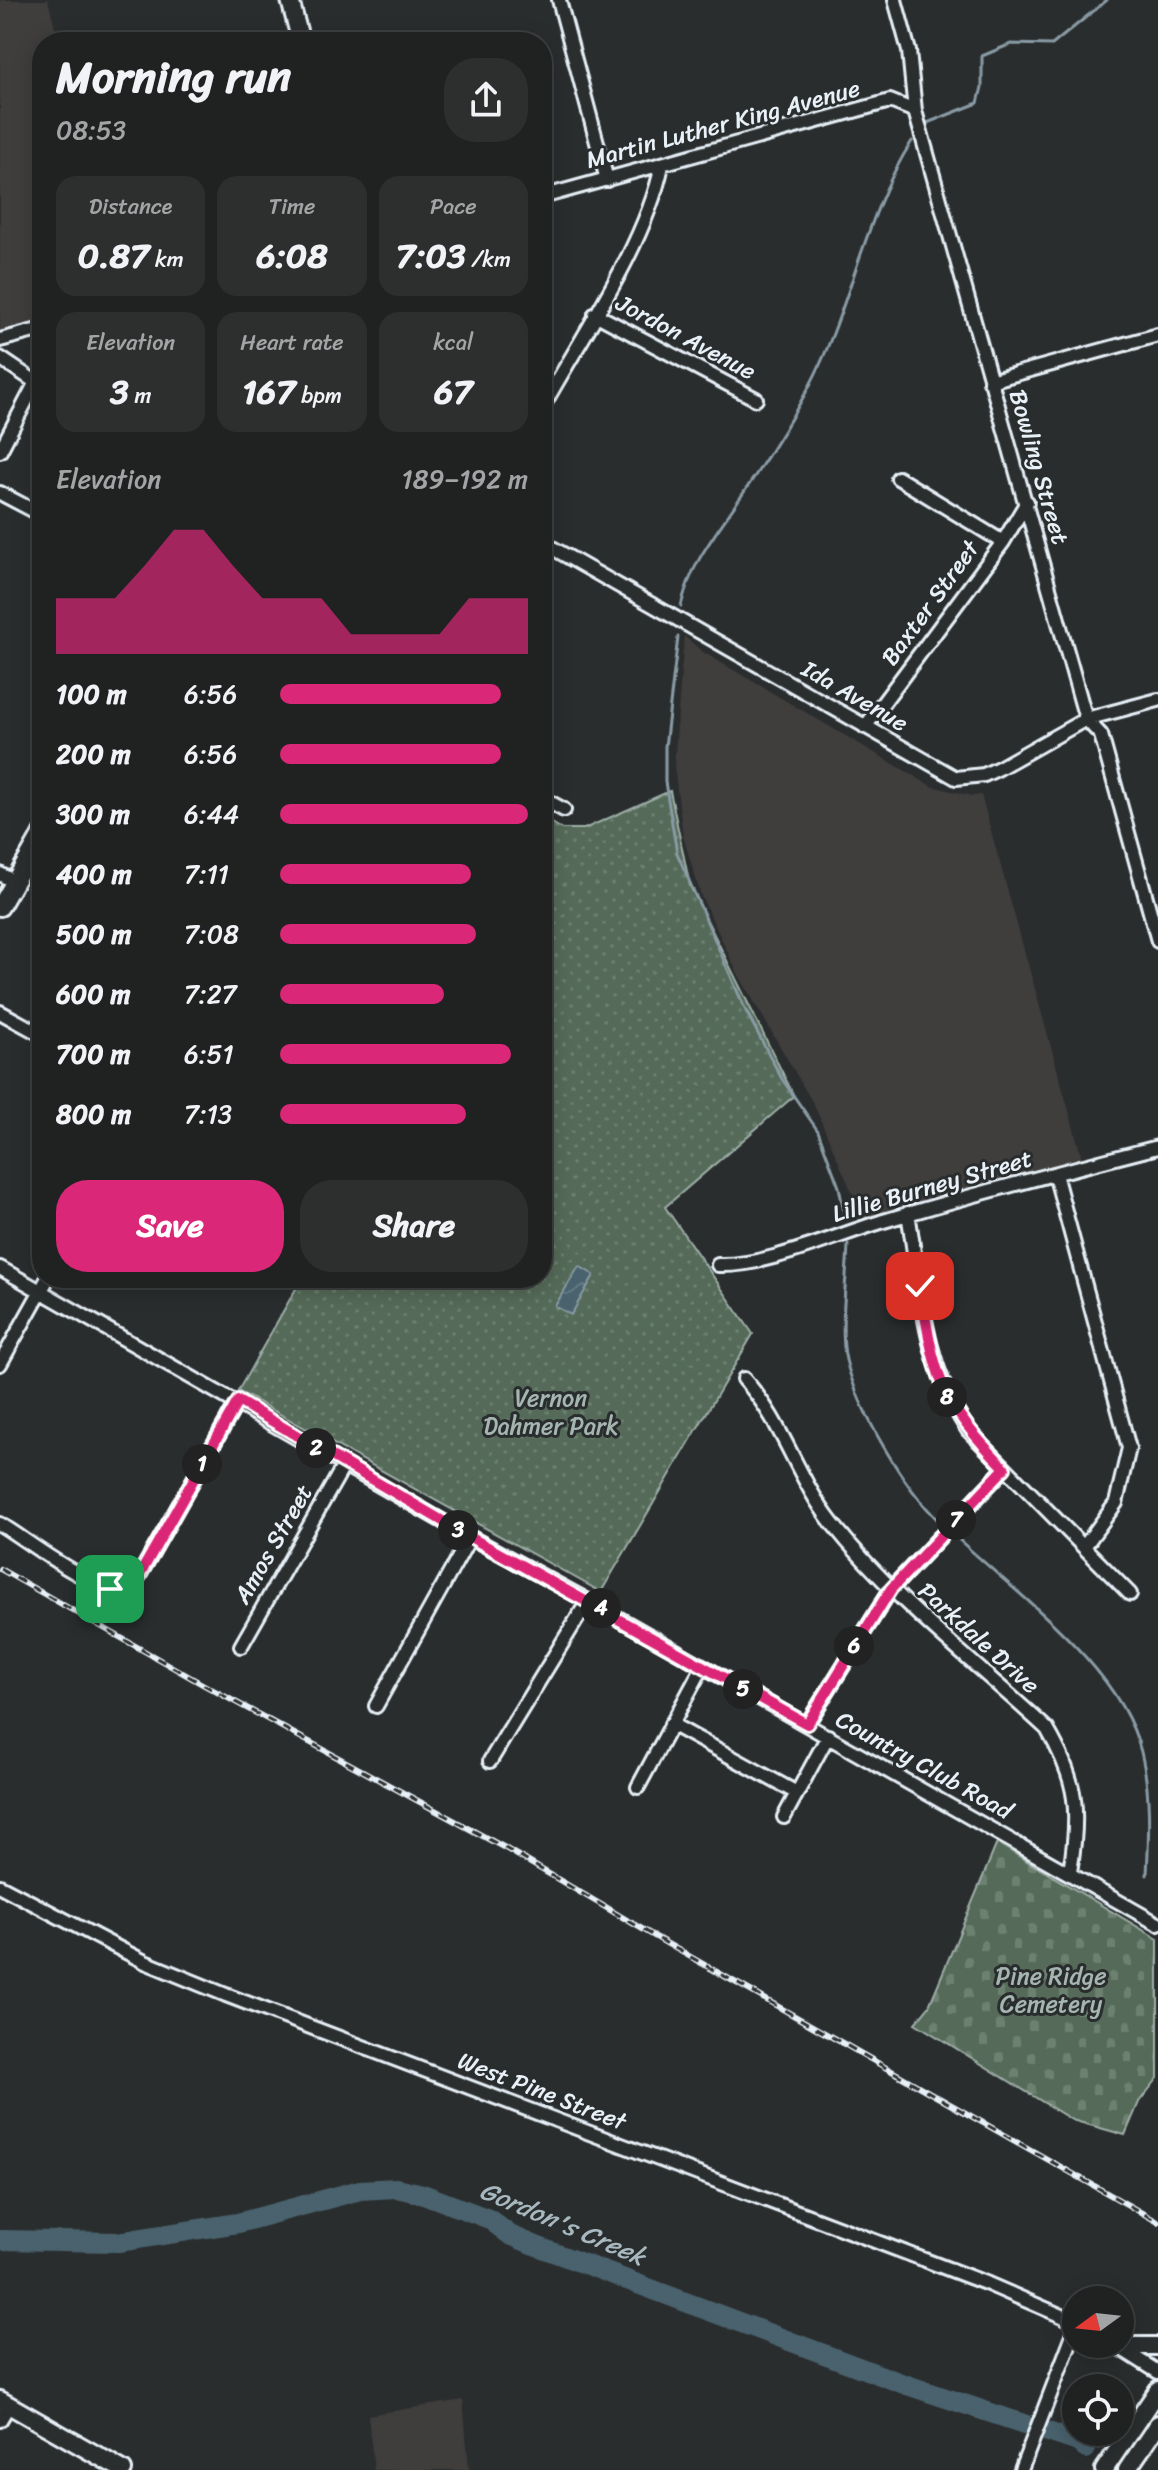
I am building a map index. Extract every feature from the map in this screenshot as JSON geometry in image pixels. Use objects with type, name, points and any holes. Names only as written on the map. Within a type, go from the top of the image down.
[{"type":"main road","points":[[290,0],[298,32]]},
{"type":"main road","points":[[0,907],[7,878],[32,847]]},
{"type":"main road","points":[[1134,2345],[1158,2346]]},
{"type":"main road","points":[[1134,2424],[1158,2390]]},
{"type":"main road","points":[[3,2408],[123,2470]]},
{"type":"main road","points":[[1132,2465],[1158,2424]]},
{"type":"main road","points":[[1088,2470],[1114,2446]]},
{"type":"main road","points":[[1104,2470],[1119,2446]]},
{"type":"street","points":[[559,0],[607,180]]},
{"type":"street","name":"Bowling Street","points":[[895,0],[909,51],[915,111],[990,381],[1027,502],[1086,719],[1101,735],[1158,941]]},
{"type":"street","name":"Martin Luther King Avenue","points":[[552,194],[890,101],[915,111]]},
{"type":"street","points":[[552,390],[655,198],[662,165]]},
{"type":"street","name":"Jordon Avenue","points":[[595,314],[756,399]]},
{"type":"street","points":[[0,340],[32,332]]},
{"type":"street","points":[[990,381],[1158,335]]},
{"type":"street","points":[[0,358],[32,379]]},
{"type":"street","points":[[0,451],[32,396]]},
{"type":"street","points":[[898,478],[1003,542]]},
{"type":"street","points":[[0,493],[32,510]]},
{"type":"street","name":"Baxter Street","points":[[865,727],[1003,542],[1027,502]]},
{"type":"street","name":"Ida Avenue","points":[[552,548],[946,774],[970,777],[999,768],[1086,719],[1158,700]]},
{"type":"street","points":[[552,803],[564,810]]},
{"type":"street","points":[[0,1012],[32,1030]]},
{"type":"street","name":"Lillie Burney Street","points":[[718,1265],[736,1266],[761,1260],[908,1213],[1158,1147]]},
{"type":"street","points":[[1055,1174],[1129,1448],[1116,1503],[1084,1547]]},
{"type":"street","points":[[908,1213],[932,1359],[941,1385],[968,1430],[1130,1594]]},
{"type":"street","name":"Country Club Road","points":[[0,1268],[32,1286]]},
{"type":"street","name":"Country Club Road","points":[[36,1288],[238,1401],[470,1537],[1158,1924]]},
{"type":"street","points":[[0,1364],[40,1290]]},
{"type":"street","name":"Parkdale Drive","points":[[744,1379],[779,1424],[812,1494],[830,1521],[891,1589],[1047,1729],[1063,1756],[1078,1807],[1070,1872]]},
{"type":"street","points":[[0,1524],[99,1584],[110,1589],[126,1589],[139,1576],[238,1401]]},
{"type":"street","name":"Amos Street","points":[[241,1646],[344,1465]]},
{"type":"street","points":[[807,1724],[891,1589],[1005,1468]]},
{"type":"street","points":[[376,1706],[470,1537]]},
{"type":"street","points":[[490,1761],[588,1601]]},
{"type":"street","points":[[638,1787],[703,1666]]},
{"type":"street","points":[[671,1724],[795,1792]]},
{"type":"street","points":[[784,1817],[828,1736]]},
{"type":"street","name":"West Pine Street","points":[[0,1886],[145,1962],[199,1984],[988,2284],[1062,2318]]},
{"type":"street","points":[[1134,2357],[1158,2372]]},
{"type":"street","points":[[1021,2470],[1034,2444],[1064,2358]]},
{"type":"shaded area","points":[[0,0],[48,0],[56,32],[32,32],[32,323],[0,331]]},
{"type":"shaded area","points":[[684,636],[703,652],[931,786],[972,796],[981,795],[1082,1158],[864,1220],[814,1105],[738,974],[701,896],[683,836],[674,766]]},
{"type":"shaded area","points":[[463,2400],[469,2470],[374,2470],[368,2415]]},
{"type":"green space","name":"Vernon Dahmer Park","points":[[670,791],[690,886],[794,1096],[665,1207],[753,1334],[601,1592],[238,1391],[296,1288],[552,1288],[552,823],[562,829],[584,829]]},
{"type":"green space","name":"Pine Ridge Cemetery","points":[[997,1843],[1158,1939],[1158,2078],[1139,2102],[1125,2135],[1072,2120],[915,2023],[929,2006]]},
{"type":"water","points":[[579,1266],[594,1275],[571,1315],[555,1306]]},
{"type":"waterway","points":[[927,123],[978,103],[982,87],[982,56],[1011,44],[1052,45],[1107,0]]},
{"type":"waterway","points":[[681,606],[701,556],[772,450],[809,387],[836,326],[881,200],[912,141]]},
{"type":"waterway","points":[[678,637],[665,747],[665,782],[677,853],[745,1009],[782,1079],[818,1131],[839,1187],[845,1218]]},
{"type":"waterway","points":[[848,1244],[843,1334],[852,1380],[884,1448],[912,1490],[941,1523]]},
{"type":"waterway","points":[[954,1535],[1063,1633],[1112,1690],[1129,1720],[1141,1752],[1148,1798],[1147,1875]]},
{"type":"waterway","name":"Gordon's Creek","points":[[0,2240],[118,2242],[238,2223],[360,2190],[396,2188],[423,2194],[489,2219],[510,2235],[534,2245],[901,2383],[1078,2442],[1086,2449]]},
{"type":"railway","points":[[0,1569],[204,1685],[505,1848],[666,1943],[1158,2222]]},
{"type":"route","points":[[110,1589],[126,1589],[139,1576],[238,1401],[470,1537],[807,1724],[891,1589],[1005,1468],[968,1430],[941,1385],[932,1359],[920,1286]]}]
